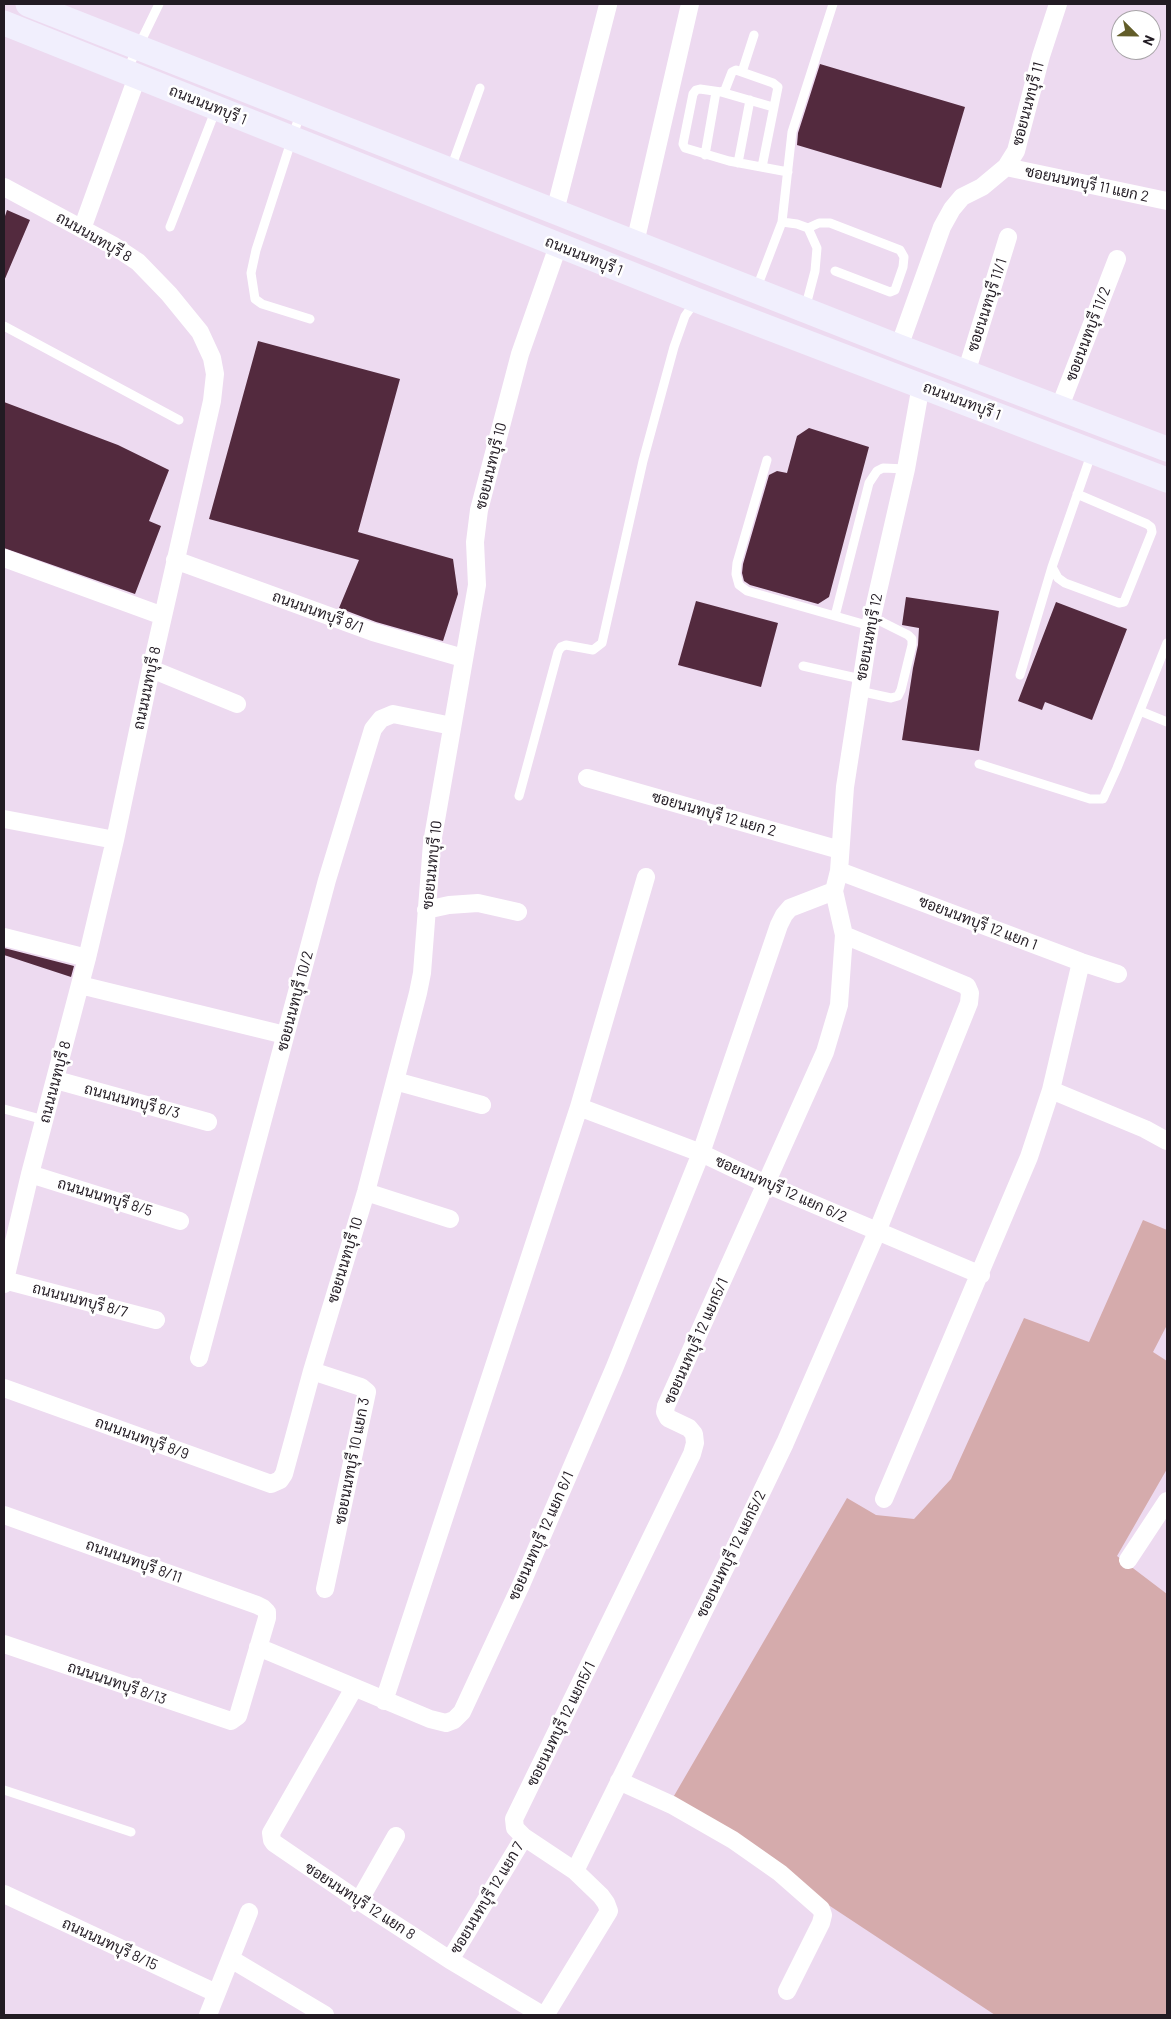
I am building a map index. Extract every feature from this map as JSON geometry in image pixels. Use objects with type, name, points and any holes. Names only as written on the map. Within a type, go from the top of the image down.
[{"type":"main road","name":"ถนนนนทบุรี 1","points":[[44,7],[138,48],[899,347],[1059,409],[1165,443]]},
{"type":"main road","name":"ถนนนนทบุรี 1","points":[[4,23],[558,246],[1167,480]]},
{"type":"street","points":[[635,243],[690,4]]},
{"type":"street","name":"ซอยนนทบุรี 11","points":[[899,347],[942,227],[952,209],[962,197],[982,188],[1006,167],[1016,151],[1041,56],[1058,4]]},
{"type":"street","points":[[555,211],[608,5]]},
{"type":"street","points":[[82,229],[132,75]]},
{"type":"street","name":"ซอยนนทบุรี 11 แยก 2","points":[[1006,167],[1167,201]]},
{"type":"street","name":"ถนนนนทบุรี 8","points":[[4,187],[138,262],[169,294],[200,332],[212,358],[215,374],[212,401],[175,560],[88,958],[44,1120],[4,1282]]},
{"type":"street","name":"ซอยนนทบุรี 11/1","points":[[966,373],[1008,237]]},
{"type":"street","name":"ซอยนนทบุรี 10","points":[[280,1480],[284,1474],[312,1371],[366,1192],[422,973],[432,844],[477,585],[475,542],[479,510],[520,354],[558,246]]},
{"type":"street","name":"ซอยนนทบุรี 11/2","points":[[1059,409],[1117,259]]},
{"type":"street","name":"ซอยนนทบุรี 12","points":[[834,890],[839,871],[845,787],[860,685],[871,622],[906,469],[921,385]]},
{"type":"street","points":[[4,558],[163,616]]},
{"type":"street","name":"ถนนนนทบุรี 8/1","points":[[175,560],[373,632],[463,658]]},
{"type":"street","points":[[151,669],[237,704]]},
{"type":"street","name":"ซอยนนทบุรี 10/2","points":[[199,1358],[327,880],[374,726],[381,719],[393,714],[452,726]]},
{"type":"street","name":"ซอยนนทบุรี 12 แยก 2","points":[[588,778],[840,850]]},
{"type":"street","points":[[4,819],[115,840]]},
{"type":"street","name":"ซอยนนทบุรี 12 แยก 1","points":[[839,871],[1081,962],[1118,974]]},
{"type":"street","points":[[384,1701],[579,1107],[646,877]]},
{"type":"street","points":[[701,1153],[784,915],[790,908],[834,890]]},
{"type":"street","name":"ซอยนนทบุรี 12 แยก5/1","points":[[524,1837],[515,1828],[514,1819],[692,1454],[695,1443],[694,1434],[689,1428],[668,1418],[665,1412],[666,1406],[825,1052],[839,1005],[844,935],[834,890]]},
{"type":"street","points":[[426,910],[478,902],[518,912]]},
{"type":"street","name":"ซอยนนทบุรี 12 แยก5/2","points":[[575,1871],[760,1496],[878,1232],[969,1003],[970,993],[967,986],[844,935]]},
{"type":"street","points":[[4,937],[88,958]]},
{"type":"street","points":[[884,1499],[981,1275],[1029,1157],[1051,1090],[1081,962]]},
{"type":"street","points":[[80,985],[286,1035]]},
{"type":"street","name":"ถนนนนทบุรี 8/3","points":[[56,1080],[208,1122]]},
{"type":"street","points":[[395,1081],[482,1104]]},
{"type":"street","points":[[1051,1090],[1145,1129],[1167,1141]]},
{"type":"street","name":"ซอยนนทบุรี 12 แยก 6/2","points":[[579,1107],[701,1153],[766,1184],[981,1275]]},
{"type":"street","name":"ซอยนนทบุรี 12 แยก 6/1","points":[[258,1647],[430,1719],[446,1723],[454,1720],[462,1712],[521,1585],[614,1369],[701,1153]]},
{"type":"street","name":"ถนนนนทบุรี 8/5","points":[[30,1174],[180,1221]]},
{"type":"street","points":[[366,1192],[450,1219]]},
{"type":"street","name":"ถนนนนทบุรี 8/7","points":[[4,1282],[156,1320]]},
{"type":"street","name":"ซอยนนทบุรี 10 แยก 3","points":[[312,1371],[361,1386],[367,1392],[325,1588]]},
{"type":"street","name":"ถนนนนทบุรี 8/9","points":[[4,1388],[271,1484],[280,1480]]},
{"type":"street","points":[[1128,1560],[1167,1501]]},
{"type":"street","name":"ถนนนนทบุรี 8/11","points":[[4,1515],[263,1608],[267,1612],[267,1618],[258,1647]]},
{"type":"street","name":"ถนนนนทบุรี 8/13","points":[[4,1644],[231,1721],[238,1716],[258,1647]]},
{"type":"street","name":"ซอยนนทบุรี 12 แยก 8","points":[[354,1688],[271,1833],[272,1840],[450,1960],[543,2014]]},
{"type":"street","points":[[619,1781],[672,1805],[733,1840],[780,1873],[821,1910],[823,1915],[821,1923],[786,1991]]},
{"type":"street","points":[[359,1900],[396,1836]]},
{"type":"street","points":[[524,1837],[575,1871],[601,1896],[609,1911],[549,2011],[543,2014]]},
{"type":"street","name":"ซอยนนทบุรี 12 แยก 7","points":[[450,1960],[524,1837]]},
{"type":"street","name":"ถนนนนทบุรี 8/15","points":[[4,1894],[216,1993]]},
{"type":"street","points":[[208,2015],[249,1912]]},
{"type":"street","points":[[231,1959],[325,2015]]},
{"type":"lane","points":[[132,75],[138,48],[159,4]]},
{"type":"lane","points":[[756,290],[782,222],[792,132],[833,4]]},
{"type":"lane","points":[[742,72],[754,35]]},
{"type":"lane","points":[[718,92],[725,90],[732,72],[736,70],[773,83],[778,87],[762,167]]},
{"type":"lane","points":[[450,170],[480,88]]},
{"type":"lane","points":[[773,107],[718,92],[698,89],[692,94],[683,146],[705,155],[788,172]]},
{"type":"lane","points":[[705,155],[718,92]]},
{"type":"lane","points":[[738,163],[750,100]]},
{"type":"lane","points":[[170,227],[216,109]]},
{"type":"lane","points":[[301,111],[256,250],[251,273],[255,299],[262,304],[310,319]]},
{"type":"lane","points":[[782,222],[808,228],[819,223],[830,223],[900,250],[904,257],[903,267],[895,290],[890,292],[835,271]]},
{"type":"lane","points":[[804,309],[815,271],[817,248],[808,228]]},
{"type":"lane","points":[[519,796],[558,652],[566,646],[593,650],[602,642],[643,461],[674,347],[685,316],[696,300]]},
{"type":"lane","points":[[4,326],[179,420]]},
{"type":"lane","points":[[1020,675],[1052,568],[1092,451]]},
{"type":"lane","points":[[768,460],[737,563],[736,574],[739,585],[747,591],[834,616],[871,622],[908,635],[912,645],[901,690],[898,696],[891,698],[860,685],[803,666]]},
{"type":"lane","points":[[834,616],[869,483],[877,471],[883,468],[906,469]]},
{"type":"lane","points":[[1052,568],[1058,578],[1065,583],[1120,603],[1124,602],[1152,532],[1151,527],[1146,524],[1078,494]]},
{"type":"lane","points":[[979,764],[1090,799],[1103,799],[1167,643]]},
{"type":"lane","points":[[1140,711],[1167,722]]},
{"type":"lane","points":[[4,1109],[44,1120]]},
{"type":"lane","points":[[4,1790],[131,1832]]},
{"type":"shaded area","points":[[1143,1220],[1167,1230],[1167,1325],[1153,1352],[1167,1361],[1167,1469],[1117,1556],[1167,1594],[1167,2015],[995,2015],[671,1801],[847,1498],[876,1515],[914,1519],[951,1479],[1024,1318],[1089,1342]]},
{"type":"building","points":[[820,64],[965,107],[941,188],[797,145],[798,133]]},
{"type":"building","points":[[7,210],[30,220],[4,281],[4,219]]},
{"type":"building","points":[[258,341],[400,379],[358,532],[453,559],[458,594],[443,641],[376,622],[339,608],[359,560],[209,519]]},
{"type":"building","points":[[4,402],[118,445],[169,470],[149,521],[161,526],[135,594],[4,548]]},
{"type":"building","points":[[809,428],[869,447],[829,597],[818,604],[750,585],[744,581],[742,573],[769,475],[777,471],[787,473],[797,436]]},
{"type":"building","points":[[906,597],[999,611],[979,751],[902,740],[918,645],[919,628],[902,625]]},
{"type":"building","points":[[696,601],[778,623],[761,687],[678,665]]},
{"type":"building","points":[[1056,602],[1127,629],[1092,720],[1045,702],[1042,710],[1018,701]]},
{"type":"building","points":[[4,948],[74,966],[71,977],[4,955]]}]
